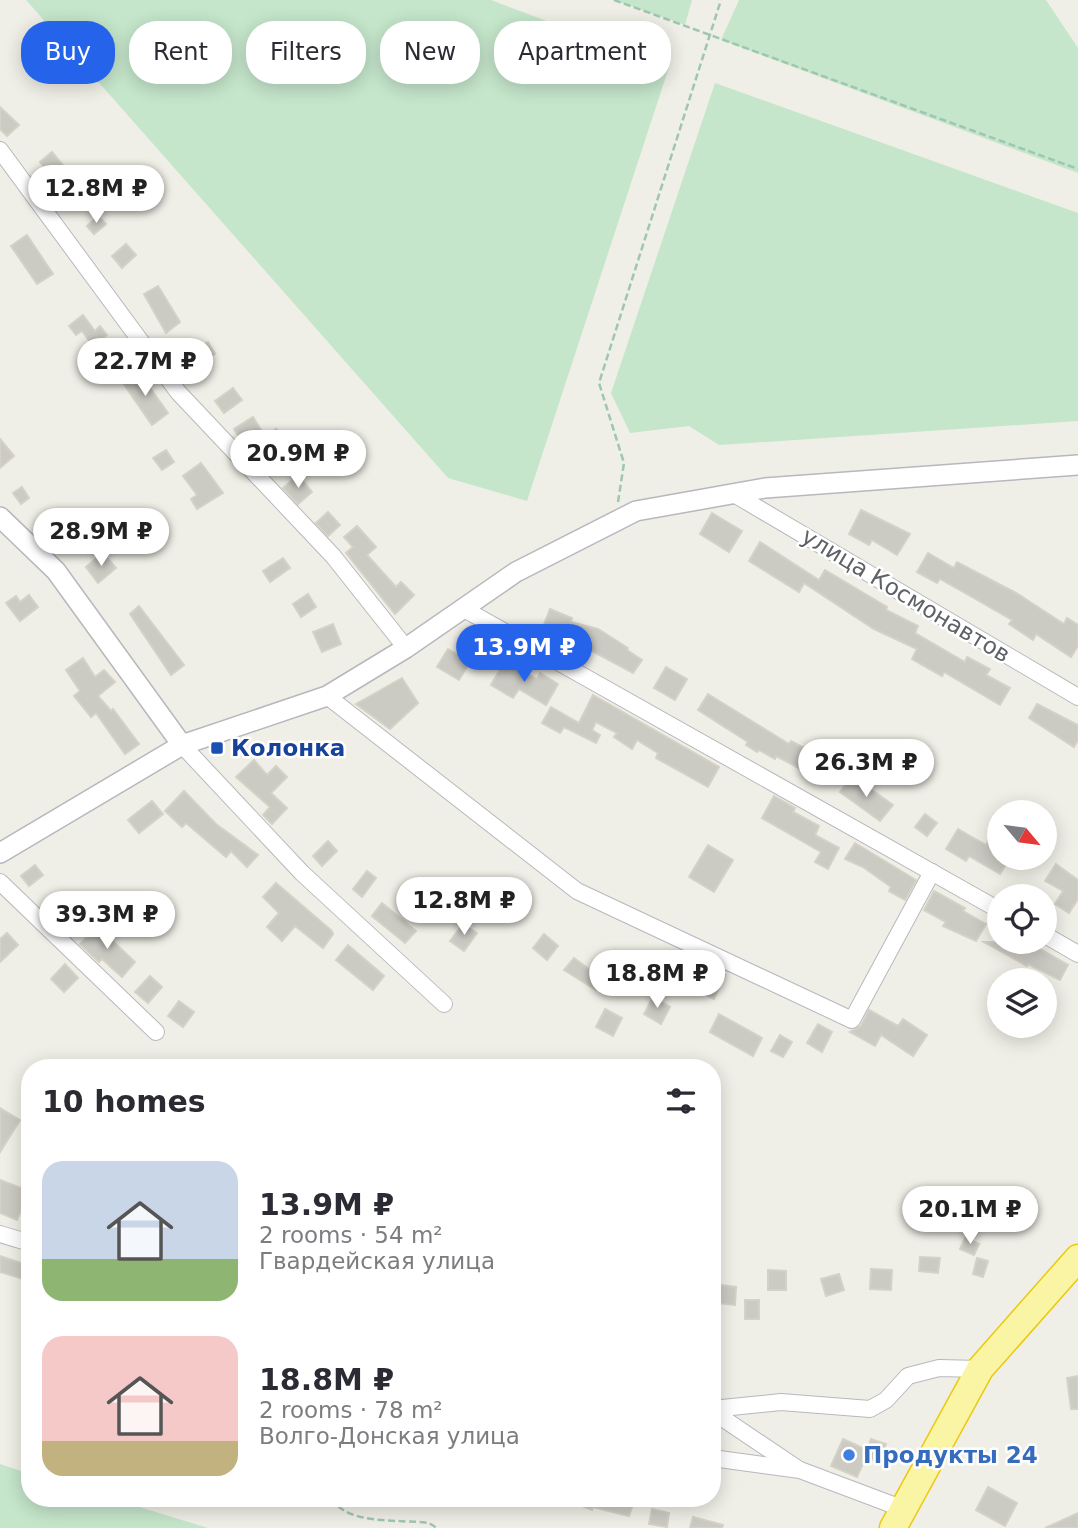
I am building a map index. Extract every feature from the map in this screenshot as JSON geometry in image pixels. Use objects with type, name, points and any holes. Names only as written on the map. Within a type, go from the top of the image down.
[{"type":"highway","points":[[897,1518],[980,1369],[1078,1258]]},
{"type":"street","points":[[0,150],[178,392],[333,556],[406,648]]},
{"type":"street","points":[[0,853],[182,745],[327,696],[406,648],[516,572],[636,511],[765,488],[1078,465]]},
{"type":"street","name":"улица Космонавтов","points":[[734,494],[1078,697]]},
{"type":"street","points":[[0,517],[56,571],[182,745],[302,873],[444,1003]]},
{"type":"street","points":[[464,609],[987,902]]},
{"type":"street","points":[[327,696],[577,891],[852,1020],[932,872]]},
{"type":"street","points":[[0,882],[156,1032]]},
{"type":"street","points":[[1057,942],[1078,954]]},
{"type":"street","points":[[0,1234],[21,1240]]},
{"type":"street","points":[[721,1409],[781,1402],[870,1409],[886,1400],[908,1376],[939,1368],[980,1369]]},
{"type":"street","points":[[721,1416],[800,1470],[897,1518]]},
{"type":"street","points":[[721,1459],[800,1470]]},
{"type":"path","points":[[614,0],[1078,169]]},
{"type":"path","points":[[616,521],[624,463],[599,383],[721,0]]},
{"type":"path","points":[[340,1507],[345,1512],[359,1517],[429,1523],[437,1528]]},
{"type":"green space","points":[[26,0],[491,0],[547,21],[494,21],[494,84],[663,84],[527,501],[448,478],[100,84],[115,84],[115,21],[45,21]]},
{"type":"green space","points":[[613,0],[692,0],[685,25]]},
{"type":"green space","points":[[739,0],[1046,0],[1078,48],[1078,173],[721,40]]},
{"type":"green space","points":[[715,83],[1078,213],[1078,421],[719,445],[689,426],[630,433],[611,393]]},
{"type":"green space","points":[[0,1464],[21,1471],[21,1507],[139,1507],[208,1528],[0,1528]]},
{"type":"building","points":[[0,107],[19,125],[7,136],[0,129]]},
{"type":"building","points":[[52,152],[75,180],[61,190],[40,162]]},
{"type":"building","points":[[98,216],[106,224],[94,234],[87,226]]},
{"type":"building","points":[[27,235],[53,274],[37,284],[11,246]]},
{"type":"building","points":[[126,244],[136,255],[122,268],[112,256]]},
{"type":"building","points":[[158,286],[180,322],[166,333],[144,294]]},
{"type":"building","points":[[83,315],[95,331],[100,326],[107,335],[93,346],[82,331],[76,335],[69,326]]},
{"type":"building","points":[[208,342],[215,354],[188,370],[181,358]]},
{"type":"building","points":[[138,371],[168,413],[152,425],[123,383]]},
{"type":"building","points":[[233,388],[242,400],[224,413],[215,401]]},
{"type":"building","points":[[253,417],[266,438],[276,429],[285,439],[260,461],[234,429]]},
{"type":"building","points":[[0,439],[14,456],[0,468]]},
{"type":"building","points":[[166,450],[174,462],[162,470],[153,458]]},
{"type":"building","points":[[201,463],[223,493],[197,509],[191,499],[197,495],[183,476]]},
{"type":"building","points":[[298,475],[312,492],[298,504],[283,488]]},
{"type":"building","points":[[22,487],[29,498],[21,504],[13,493]]},
{"type":"building","points":[[861,510],[910,534],[897,555],[872,540],[869,545],[849,534]]},
{"type":"building","points":[[328,512],[340,525],[328,536],[316,523]]},
{"type":"building","points":[[712,513],[742,531],[729,552],[700,534]]},
{"type":"building","points":[[69,519],[76,528],[64,537],[57,528]]},
{"type":"building","points":[[357,526],[376,547],[367,555],[396,587],[401,582],[414,595],[395,614],[346,553],[353,547],[344,537]]},
{"type":"building","points":[[760,542],[819,580],[825,570],[887,607],[886,610],[918,626],[915,633],[965,662],[967,657],[990,669],[986,675],[1010,688],[1000,705],[944,672],[942,676],[912,659],[917,649],[874,629],[804,583],[799,592],[749,561]]},
{"type":"building","points":[[103,553],[116,568],[98,583],[86,567]]},
{"type":"building","points":[[928,553],[954,568],[957,562],[1018,594],[1064,624],[1067,618],[1078,625],[1078,646],[1071,657],[1036,634],[1033,640],[1009,624],[1012,620],[940,579],[937,583],[917,572]]},
{"type":"building","points":[[283,558],[290,568],[270,582],[263,571]]},
{"type":"building","points":[[308,594],[316,607],[301,617],[293,604]]},
{"type":"building","points":[[29,595],[38,607],[20,621],[6,603],[16,596],[20,602]]},
{"type":"building","points":[[139,606],[184,665],[171,675],[130,614]]},
{"type":"building","points":[[550,609],[572,618],[571,622],[598,629],[642,660],[633,673],[594,652],[542,630]]},
{"type":"building","points":[[333,624],[341,644],[322,652],[313,632]]},
{"type":"building","points":[[448,649],[470,662],[459,680],[437,667]]},
{"type":"building","points":[[83,658],[95,677],[104,670],[115,682],[98,696],[111,711],[113,709],[139,744],[125,754],[96,713],[91,717],[74,696],[80,691],[66,670]]},
{"type":"building","points":[[505,661],[537,679],[540,673],[558,684],[546,705],[519,689],[513,698],[491,685]]},
{"type":"building","points":[[666,667],[687,679],[675,700],[654,688]]},
{"type":"building","points":[[402,678],[418,703],[390,729],[356,704]]},
{"type":"building","points":[[708,694],[789,744],[791,741],[829,761],[818,778],[776,756],[775,759],[759,750],[757,752],[746,745],[748,742],[698,710]]},
{"type":"building","points":[[593,695],[719,767],[708,787],[656,758],[658,753],[637,740],[632,749],[614,737],[617,733],[596,722],[592,730],[600,735],[596,743],[564,727],[560,733],[542,723],[551,707],[579,723]]},
{"type":"building","points":[[1037,704],[1078,725],[1078,740],[1074,747],[1029,718]]},
{"type":"building","points":[[254,760],[267,775],[276,766],[287,777],[271,793],[287,808],[272,824],[263,815],[270,807],[236,777]]},
{"type":"building","points":[[852,776],[893,805],[880,821],[840,792]]},
{"type":"building","points":[[184,791],[216,824],[258,855],[247,867],[231,851],[226,857],[186,823],[182,827],[165,811]]},
{"type":"building","points":[[774,796],[795,808],[793,812],[819,826],[815,835],[839,848],[828,869],[815,862],[821,852],[762,818]]},
{"type":"building","points":[[152,801],[163,814],[139,833],[128,820]]},
{"type":"building","points":[[925,814],[937,823],[927,836],[915,827]]},
{"type":"building","points":[[958,829],[986,845],[987,843],[987,866],[969,856],[966,861],[946,849]]},
{"type":"building","points":[[328,841],[337,851],[322,866],[313,856]]},
{"type":"building","points":[[855,843],[916,880],[905,900],[889,891],[891,887],[863,867],[845,859]]},
{"type":"building","points":[[708,845],[733,860],[714,892],[689,877]]},
{"type":"building","points":[[35,865],[43,875],[29,886],[21,876]]},
{"type":"building","points":[[1057,865],[1078,880],[1078,899],[1069,913],[1057,905],[1063,891],[1057,888],[1057,884],[1045,881],[1052,870],[1057,870]]},
{"type":"building","points":[[367,871],[376,878],[362,897],[353,889]]},
{"type":"building","points":[[276,883],[332,931],[333,934],[323,948],[295,926],[282,941],[267,927],[279,913],[263,897]]},
{"type":"building","points":[[934,891],[965,908],[963,911],[986,924],[976,941],[943,926],[946,922],[924,910]]},
{"type":"building","points":[[382,903],[416,931],[405,943],[372,916]]},
{"type":"building","points":[[463,924],[477,933],[464,951],[450,941]]},
{"type":"building","points":[[97,926],[135,962],[122,977],[102,959],[99,962],[80,944]]},
{"type":"building","points":[[7,933],[18,945],[0,962],[0,939]]},
{"type":"building","points":[[544,934],[558,946],[547,960],[533,948]]},
{"type":"building","points":[[348,945],[384,976],[373,990],[336,960]]},
{"type":"building","points":[[1006,954],[1049,954],[1068,965],[1060,980],[1057,978],[1057,968],[1027,966]]},
{"type":"building","points":[[574,958],[590,970],[592,966],[606,975],[596,990],[564,970]]},
{"type":"building","points":[[65,964],[78,978],[64,992],[51,979]]},
{"type":"building","points":[[711,968],[725,975],[714,999],[699,992]]},
{"type":"building","points":[[150,976],[162,987],[148,1003],[135,992]]},
{"type":"building","points":[[653,997],[670,1007],[661,1024],[644,1014]]},
{"type":"building","points":[[179,1001],[194,1012],[183,1027],[168,1016]]},
{"type":"building","points":[[605,1009],[622,1018],[613,1036],[596,1027]]},
{"type":"building","points":[[869,1010],[898,1026],[903,1019],[927,1035],[913,1056],[881,1035],[875,1046],[850,1032],[861,1026]]},
{"type":"building","points":[[719,1014],[762,1038],[753,1056],[710,1032]]},
{"type":"building","points":[[818,1024],[832,1032],[822,1052],[807,1043]]},
{"type":"building","points":[[780,1035],[792,1042],[783,1057],[771,1051]]},
{"type":"building","points":[[0,1108],[20,1120],[0,1152]]},
{"type":"building","points":[[0,1180],[21,1188],[21,1210],[17,1220],[0,1213]]},
{"type":"building","points":[[965,1238],[979,1244],[974,1255],[960,1249]]},
{"type":"building","points":[[0,1256],[21,1263],[21,1278],[0,1272]]},
{"type":"building","points":[[920,1257],[940,1258],[938,1273],[919,1271]]},
{"type":"building","points":[[977,1258],[988,1261],[983,1277],[973,1274]]},
{"type":"building","points":[[871,1269],[892,1270],[891,1290],[870,1289]]},
{"type":"building","points":[[768,1270],[786,1271],[786,1290],[768,1290]]},
{"type":"building","points":[[839,1274],[844,1290],[826,1296],[821,1279]]},
{"type":"building","points":[[721,1285],[736,1287],[735,1305],[721,1303]]},
{"type":"building","points":[[745,1300],[759,1300],[759,1319],[745,1319]]},
{"type":"building","points":[[1078,1376],[1078,1409],[1071,1409],[1067,1378]]},
{"type":"building","name":"Продукты 24","points":[[843,1439],[867,1450],[871,1439],[886,1444],[879,1462],[866,1457],[857,1477],[831,1466]]},
{"type":"building","points":[[988,1487],[1017,1503],[1005,1526],[976,1510]]},
{"type":"building","points":[[593,1507],[632,1507],[629,1516]]},
{"type":"building","points":[[652,1509],[669,1513],[667,1527],[649,1524]]},
{"type":"building","points":[[1078,1513],[1078,1528],[1045,1528]]},
{"type":"building","points":[[693,1517],[723,1525],[722,1528],[690,1528]]},
{"type":"place","name":"Колонка","points":[[217,748]]},
{"type":"place","name":"Продукты 24","points":[[849,1455]]}]
